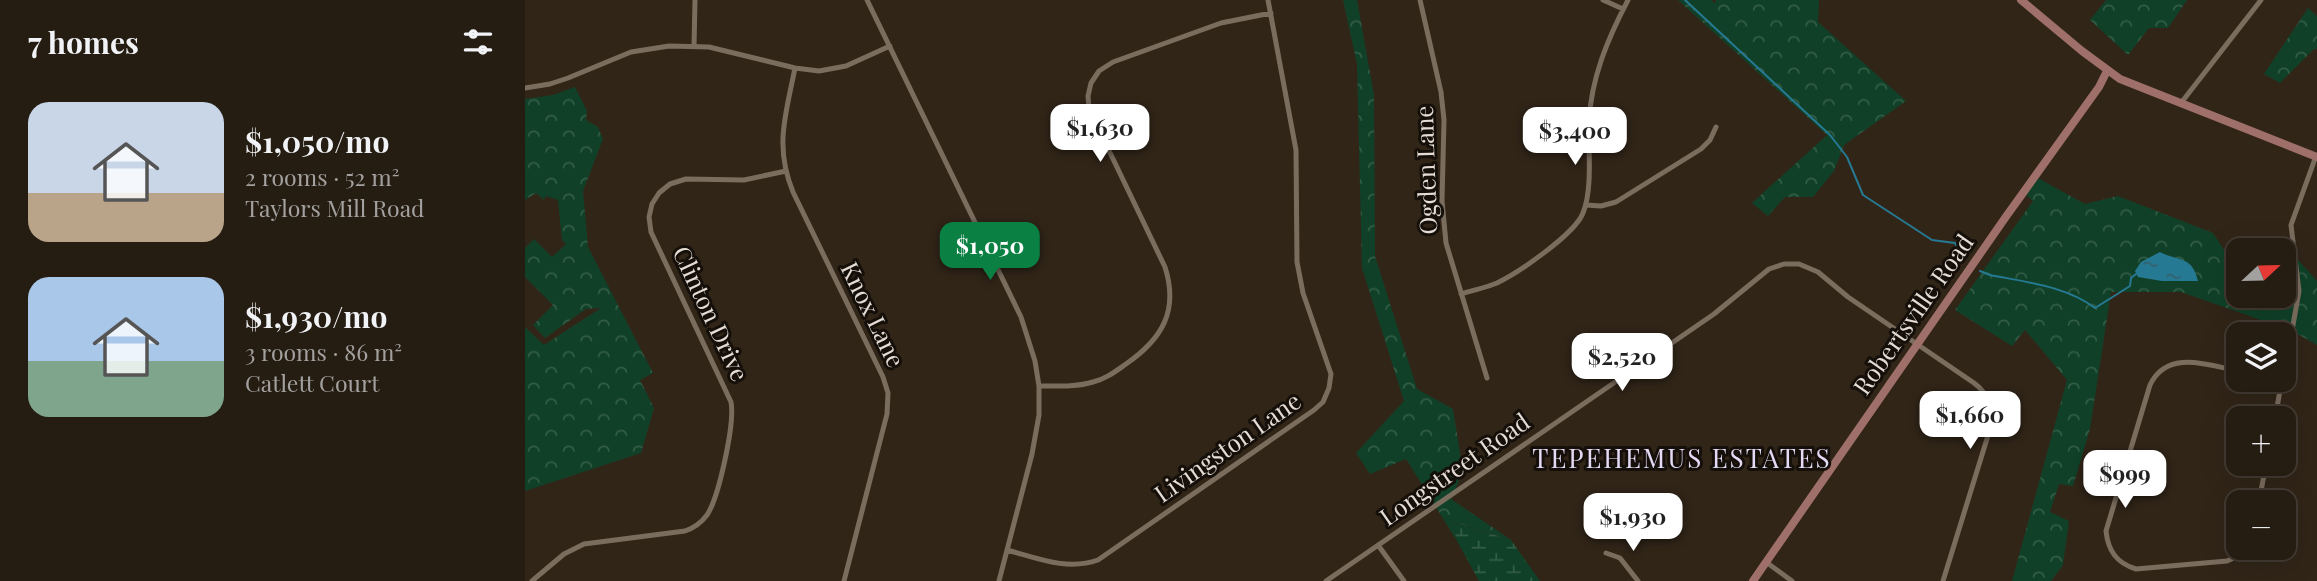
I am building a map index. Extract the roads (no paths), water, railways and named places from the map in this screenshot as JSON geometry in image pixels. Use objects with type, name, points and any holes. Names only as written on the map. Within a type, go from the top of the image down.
[{"type":"street","points":[[694,46],[695,0]]},
{"type":"street","points":[[867,0],[1021,317],[1031,344],[1039,386],[1036,439],[999,581]]},
{"type":"street","name":"Livingston Lane","points":[[1007,550],[1067,565],[1082,565],[1098,560],[1314,410],[1325,398],[1331,374],[1303,293],[1297,262],[1296,150],[1268,0]]},
{"type":"street","name":"Ogden Lane","points":[[1420,0],[1441,92],[1444,120],[1443,224],[1449,256],[1487,378]]},
{"type":"street","points":[[1604,0],[1623,9]]},
{"type":"street","points":[[1461,294],[1502,280],[1567,236],[1579,222],[1586,205],[1592,95],[1601,59],[1628,0]]},
{"type":"street","points":[[2021,0],[2107,71],[2144,89],[2317,157],[2291,225],[2299,291],[2293,322]]},
{"type":"street","points":[[2181,103],[2261,0]]},
{"type":"street","points":[[1039,386],[1087,384],[1107,377],[1152,343],[1163,327],[1169,307],[1170,288],[1165,267],[1089,109],[1089,88],[1095,76],[1113,62],[1209,26],[1271,13]]},
{"type":"street","points":[[525,88],[559,81],[631,52],[669,46],[716,49],[819,71],[838,68],[890,46]]},
{"type":"street","name":"Knox Lane","points":[[795,68],[782,129],[786,171],[793,192],[883,377],[888,393],[887,414],[843,581]]},
{"type":"street","name":"Robertsville Road","points":[[1753,581],[2099,87],[2107,71]]},
{"type":"street","points":[[1586,205],[1601,206],[1619,200],[1701,149],[1710,140],[1716,127]]},
{"type":"street","name":"Clinton Drive","points":[[532,581],[564,554],[584,544],[685,531],[706,516],[713,501],[731,432],[731,402],[651,232],[650,210],[659,193],[678,180],[744,180],[786,171]]},
{"type":"street","name":"Longstreet Road","points":[[1327,581],[1714,313],[1776,266],[1789,263],[1811,268],[1848,297],[1980,387],[1989,400],[1992,410],[1990,429],[1943,581]]},
{"type":"street","points":[[2226,369],[2182,362],[2168,366],[2156,375],[2150,385],[2106,531],[2107,543],[2116,558],[2136,569],[2229,560]]},
{"type":"street","points":[[1378,545],[1404,581]]},
{"type":"street","points":[[1607,552],[1620,558],[1638,581]]},
{"type":"street","points":[[1766,562],[1792,581]]},
{"type":"water","points":[[2160,252],[2188,263],[2198,281],[2162,281],[2138,277],[2135,271],[2141,262]]},
{"type":"waterway","points":[[1685,0],[1830,135],[1847,157],[1863,195],[1932,240],[1955,243],[1963,260]]},
{"type":"waterway","points":[[1980,271],[2058,290],[2095,308],[2130,286],[2131,278],[2136,274]]},
{"type":"district","name":"TEPEHEMUS ESTATES","points":[[1682,459]]}]
